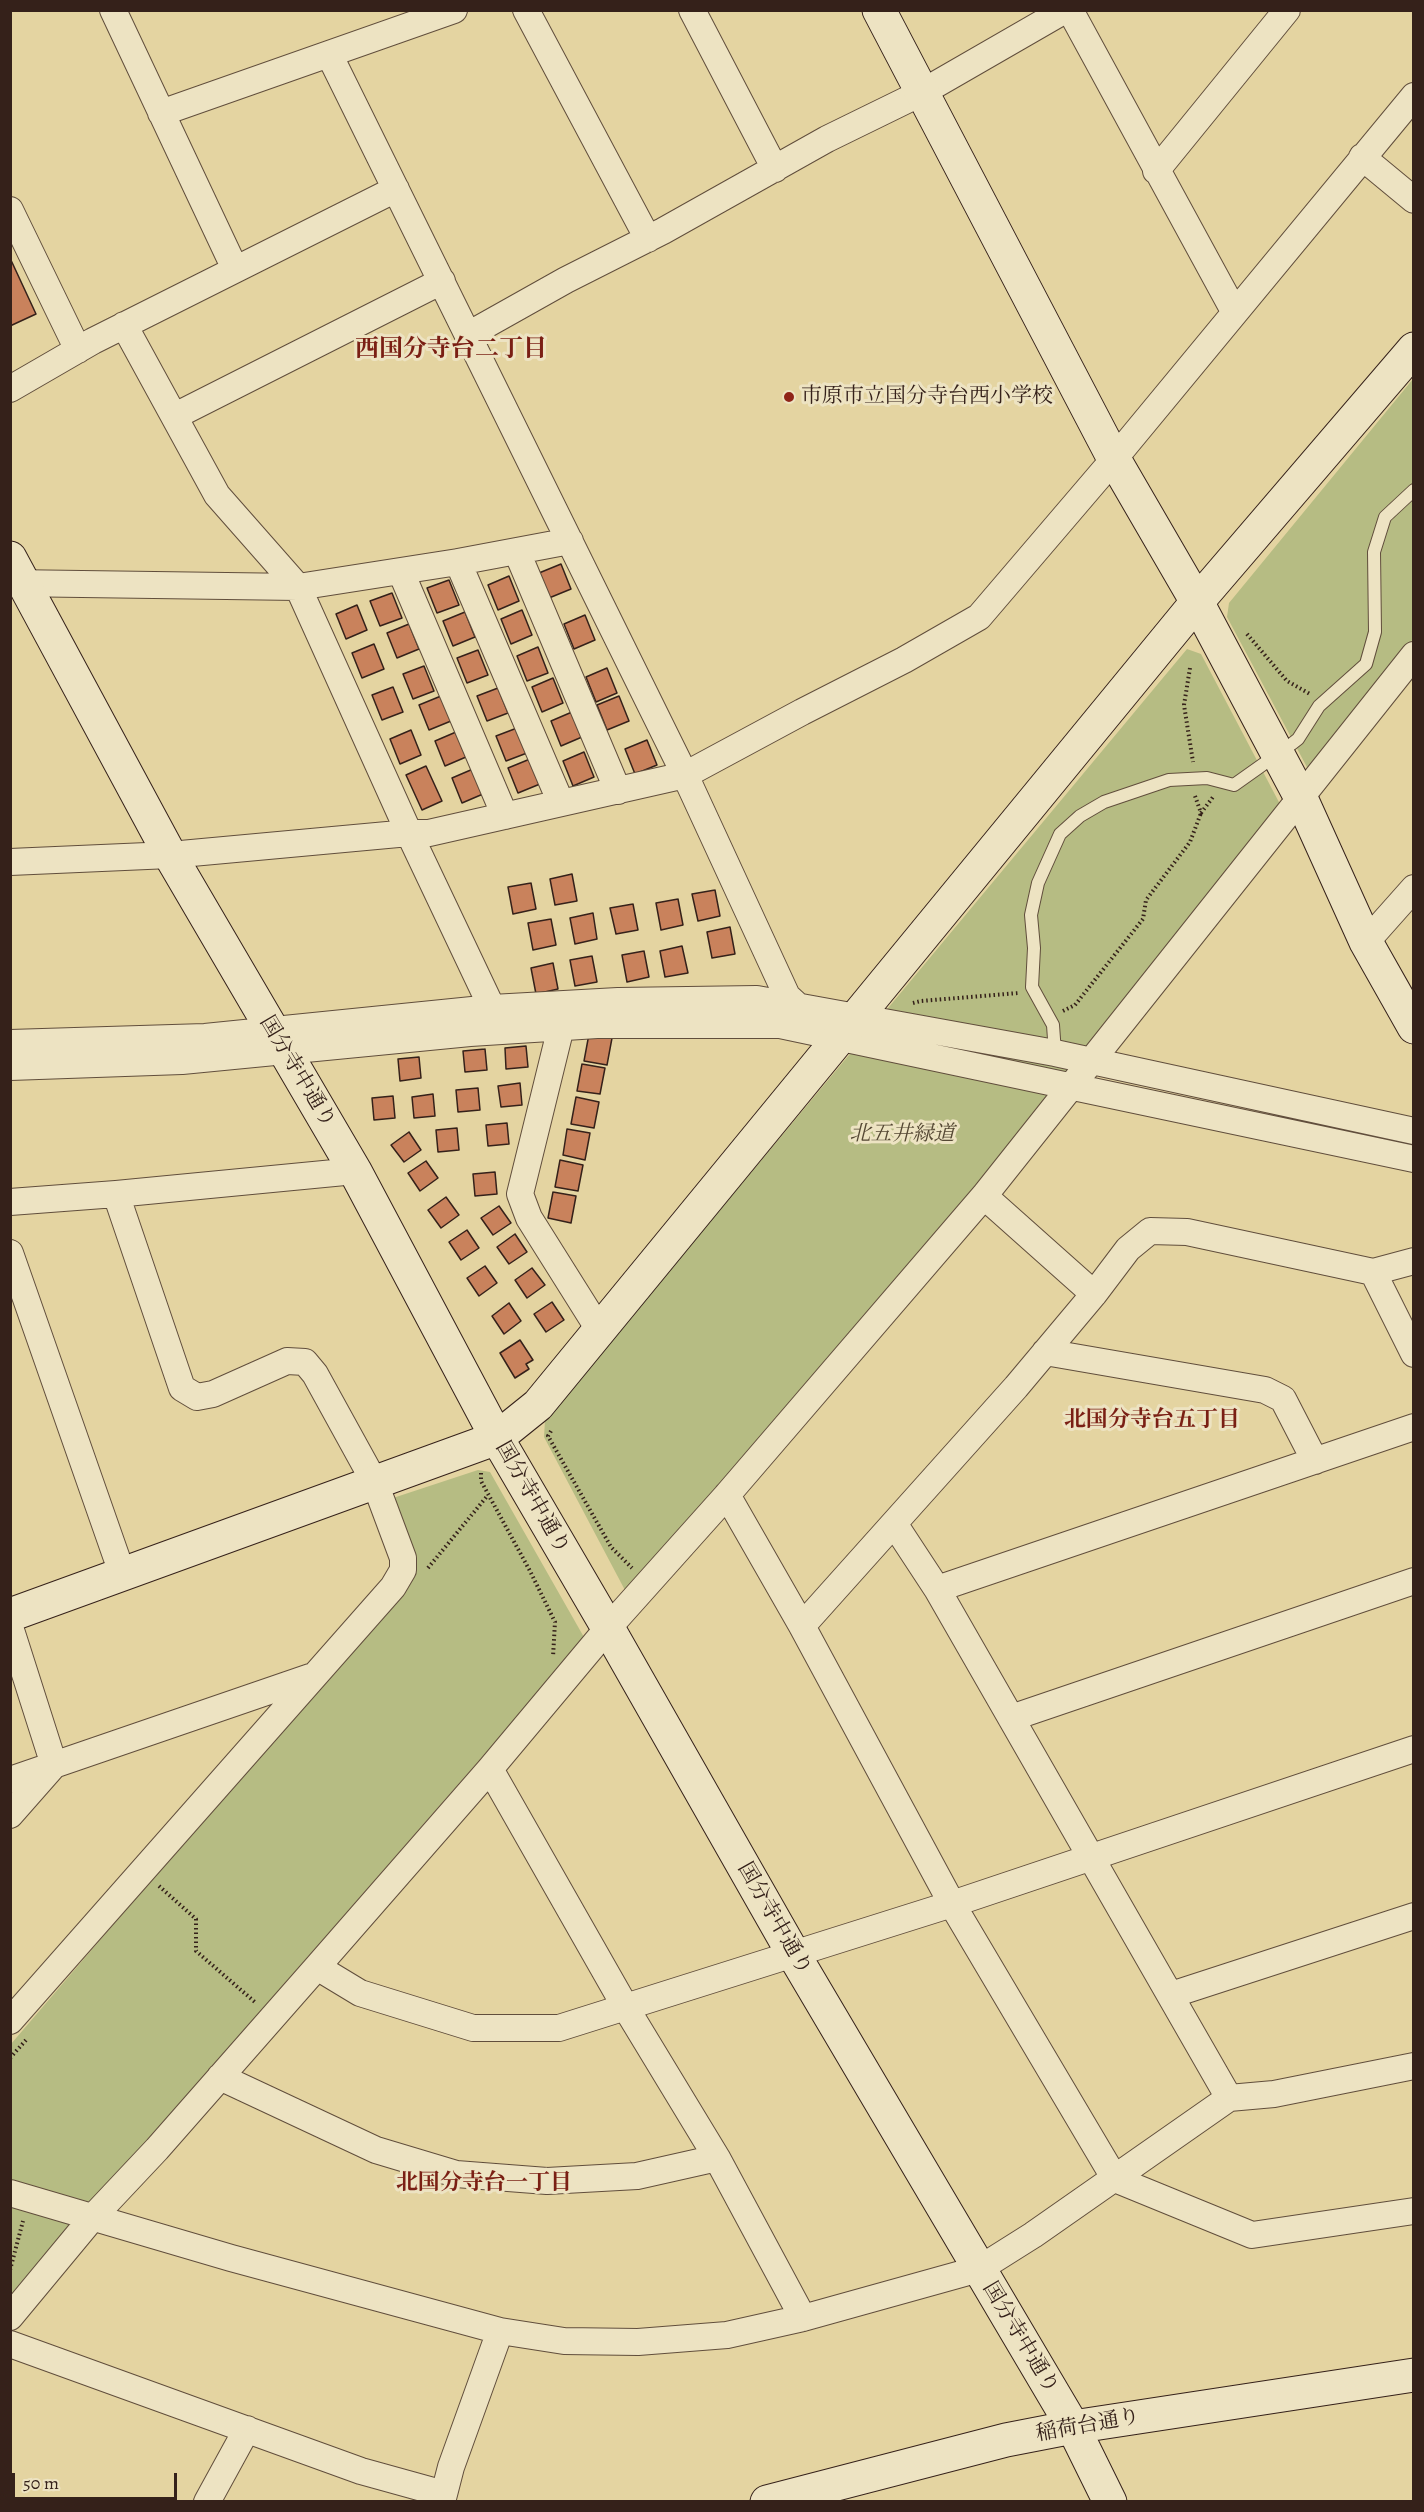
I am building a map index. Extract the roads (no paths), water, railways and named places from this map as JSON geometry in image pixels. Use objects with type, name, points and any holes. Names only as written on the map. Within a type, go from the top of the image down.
[{"type":"street","points":[[113,10],[235,269]]},
{"type":"street","points":[[161,113],[329,54],[428,15],[454,10]]},
{"type":"street","points":[[526,10],[648,239]]},
{"type":"street","points":[[692,10],[775,169]]},
{"type":"street","points":[[879,10],[1114,459],[1197,602],[1300,796],[1366,942],[1413,1027]]},
{"type":"street","points":[[468,335],[566,280],[648,239],[827,139],[921,93],[1065,10]]},
{"type":"street","points":[[1070,10],[1234,311]]},
{"type":"street","points":[[1156,171],[1287,10]]},
{"type":"street","points":[[329,54],[686,776],[787,996],[799,1007]]},
{"type":"street","points":[[10,862],[171,855],[429,833],[686,776],[802,712],[904,660],[979,617],[1114,459],[1413,96]]},
{"type":"street","points":[[1362,157],[1413,200]]},
{"type":"street","points":[[10,389],[124,325],[396,189]]},
{"type":"street","points":[[10,210],[78,350]]},
{"type":"street","points":[[175,416],[442,281]]},
{"type":"street","points":[[124,325],[217,495],[298,587],[409,833],[492,1008]]},
{"type":"street","points":[[10,1615],[496,1438],[538,1405],[1197,602],[1413,349]]},
{"type":"street","points":[[14,574],[298,587],[401,572],[570,541]]},
{"type":"street","points":[[517,552],[618,790]]},
{"type":"street","points":[[458,562],[561,803]]},
{"type":"street","points":[[401,572],[505,816]]},
{"type":"street","name":"国分寺中通り","points":[[14,574],[171,855],[355,1171],[496,1438],[608,1628],[794,1955],[1073,2427],[1110,2502]]},
{"type":"street","points":[[10,2317],[93,2217],[157,2149],[490,1769],[608,1628],[727,1495],[984,1196],[1074,1086],[1413,655]]},
{"type":"street","points":[[1366,942],[1413,888]]},
{"type":"street","points":[[10,1067],[182,1061],[279,1041],[492,1008],[618,1001],[757,999],[799,1007],[848,1027],[1074,1086],[1413,1158]]},
{"type":"street","points":[[10,1043],[205,1037],[279,1041],[561,1027],[738,1024],[848,1027],[1055,1053],[1413,1131]]},
{"type":"street","points":[[561,1027],[520,1194],[529,1218],[600,1331]]},
{"type":"street","points":[[10,1202],[355,1171]]},
{"type":"street","points":[[10,2021],[393,1587],[403,1570],[403,1558],[375,1483],[315,1374],[305,1362],[287,1361],[213,1394],[197,1397],[182,1388],[116,1194]]},
{"type":"street","points":[[984,1196],[1094,1294]]},
{"type":"street","points":[[802,1626],[895,1525],[1045,1352],[1128,1249],[1150,1231],[1187,1232],[1373,1272],[1413,1262]]},
{"type":"street","points":[[10,1253],[122,1573]]},
{"type":"street","points":[[1373,1272],[1413,1354]]},
{"type":"street","points":[[1045,1352],[1265,1390],[1283,1399],[1315,1461]]},
{"type":"street","points":[[937,1589],[1413,1427]]},
{"type":"street","points":[[727,1495],[802,1626],[952,1904],[1115,2179],[1252,2235],[1413,2211]]},
{"type":"street","points":[[895,1525],[937,1589],[1229,2098]]},
{"type":"street","points":[[1011,1718],[1413,1581]]},
{"type":"street","points":[[10,1627],[54,1766]]},
{"type":"street","points":[[10,1780],[313,1676]]},
{"type":"street","points":[[317,1967],[360,1994],[473,2028],[559,2028],[952,1904],[1413,1749]]},
{"type":"street","points":[[10,1815],[54,1766]]},
{"type":"street","points":[[490,1769],[626,2008],[717,2158],[803,2318]]},
{"type":"street","points":[[1171,1995],[1413,1916]]},
{"type":"street","points":[[21,2197],[252,2264],[500,2331],[564,2341],[638,2342],[727,2335],[803,2318],[979,2269],[1034,2235],[1229,2098],[1274,2094],[1413,2066]]},
{"type":"street","points":[[220,2077],[376,2150],[456,2175],[547,2181],[636,2176],[717,2158]]},
{"type":"street","points":[[10,2344],[361,2471],[443,2498],[451,2468],[500,2331]]},
{"type":"street","name":"稲荷台通り","points":[[767,2502],[1006,2440],[1073,2427],[1413,2375]]},
{"type":"street","points":[[207,2502],[247,2429]]},
{"type":"lane","points":[[1290,746],[1298,739],[1324,701],[1366,664],[1375,632],[1374,552],[1385,517],[1413,490]]},
{"type":"lane","points":[[1055,1053],[1053,1025],[1032,987],[1034,948],[1031,915],[1038,883],[1060,834],[1080,816],[1104,802],[1169,780],[1207,778],[1234,785],[1266,763]]},
{"type":"place","name":"市原市立国分寺台西小学校","points":[[789,397]]},
{"type":"district","name":"西国分寺台二丁目","points":[[451,350]]},
{"type":"district","name":"北国分寺台五丁目","points":[[1152,1421]]},
{"type":"district","name":"北国分寺台一丁目","points":[[484,2184]]},
{"type":"park label","name":"北五井緑道","points":[[902,1135]]}]
